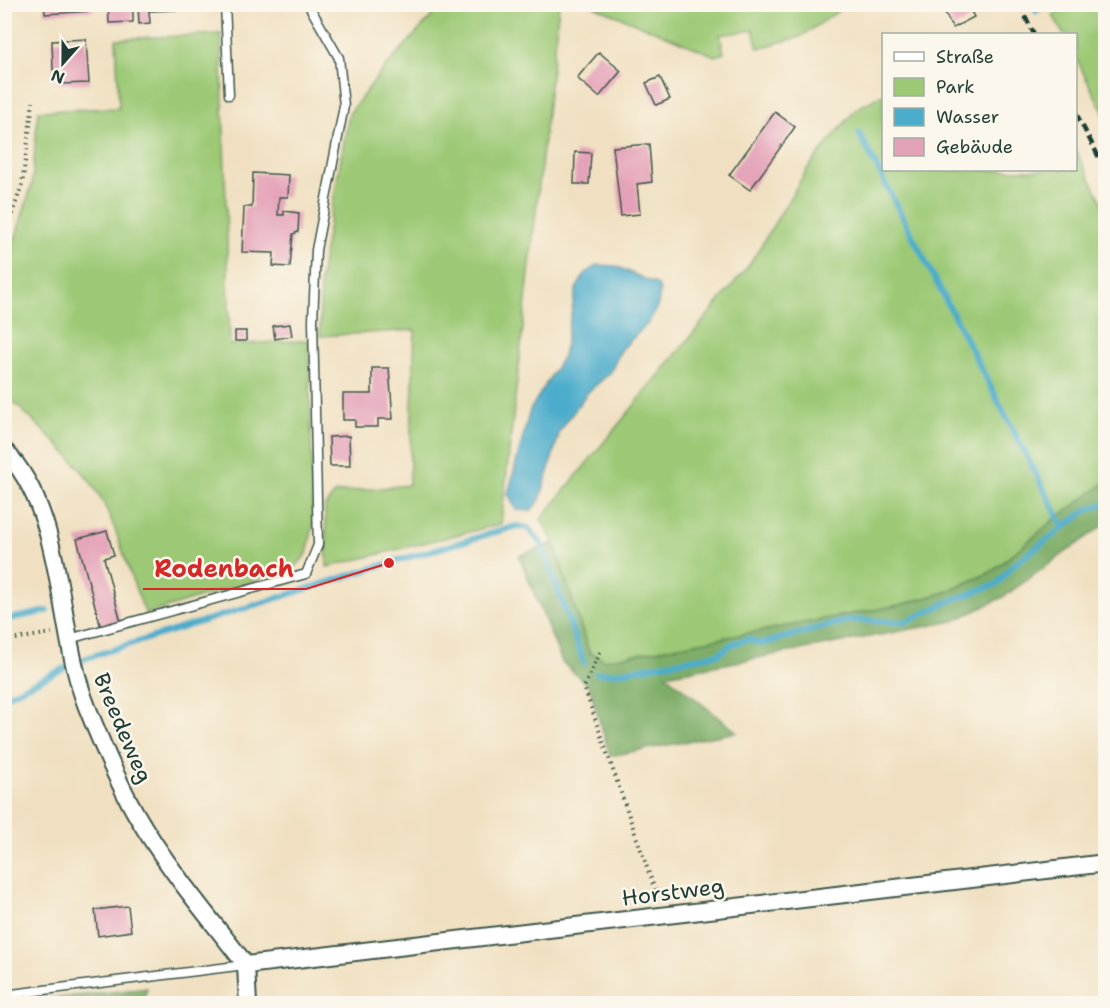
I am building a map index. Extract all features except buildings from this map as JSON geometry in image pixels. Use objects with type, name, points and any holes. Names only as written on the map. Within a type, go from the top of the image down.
[{"type":"street","name":"Breedeweg","points":[[4,450],[19,465],[49,533],[75,672],[86,706],[136,814],[195,899],[246,965]]},
{"type":"street","name":"Horstweg","points":[[246,965],[1106,863]]},
{"type":"street","points":[[246,965],[248,1004]]},
{"type":"lane","points":[[225,4],[229,95]]},
{"type":"lane","points":[[69,640],[306,574],[318,545],[313,321],[316,250],[344,106],[339,58],[308,4]]},
{"type":"lane","points":[[4,995],[246,965]]},
{"type":"path","points":[[4,237],[22,184],[33,102]]},
{"type":"path","points":[[4,641],[69,640]]},
{"type":"path","points":[[600,652],[584,687],[663,916]]},
{"type":"green space","points":[[1072,4],[1105,5],[1105,116],[1077,60],[1077,33],[1062,33],[1053,15]]},
{"type":"green space","points":[[442,5],[559,5],[501,524],[327,567],[325,506],[335,493],[409,485],[415,330],[320,336],[320,283],[324,251],[349,114],[380,73]]},
{"type":"green space","points":[[591,5],[847,5],[800,37],[758,48],[753,30],[720,35],[724,53],[715,56]]},
{"type":"green space","points":[[221,34],[230,345],[309,340],[313,526],[307,554],[294,568],[146,614],[111,518],[96,490],[64,451],[5,393],[5,272],[32,184],[38,111],[119,108],[116,39]]},
{"type":"green space","points":[[882,95],[882,171],[1077,171],[1077,153],[1105,208],[1105,483],[1055,519],[991,572],[946,592],[900,605],[604,661],[589,652],[554,543],[541,519],[750,264],[808,168],[856,109]]},
{"type":"green space","points":[[1105,483],[1105,524],[1003,597],[954,621],[666,675],[737,732],[610,756],[589,686],[562,662],[519,556],[554,543],[589,652],[604,660],[900,605],[946,592],[991,572],[1055,519]]},
{"type":"green space","points":[[147,988],[143,1003],[11,1003]]},
{"type":"water","points":[[597,265],[616,266],[658,285],[660,291],[658,305],[649,322],[621,350],[610,373],[587,393],[560,431],[540,500],[531,511],[516,510],[508,494],[530,410],[563,356],[576,289],[585,274]]},
{"type":"waterway","points":[[1036,11],[1046,4]]},
{"type":"waterway","points":[[859,133],[1064,528]]},
{"type":"waterway","points":[[597,673],[615,673],[718,654],[732,644],[749,639],[761,644],[849,620],[906,622],[950,601],[997,584],[1013,565],[1087,510],[1106,503]]},
{"type":"waterway","points":[[4,697],[86,658],[389,563],[517,526],[528,528],[541,543],[584,663]]},
{"type":"waterway","points":[[4,620],[47,611]]},
{"type":"railway","points":[[1019,4],[1034,33]]},
{"type":"railway","points":[[1077,115],[1106,171]]},
{"type":"place","name":"Rodenbach","points":[[389,563]]}]
